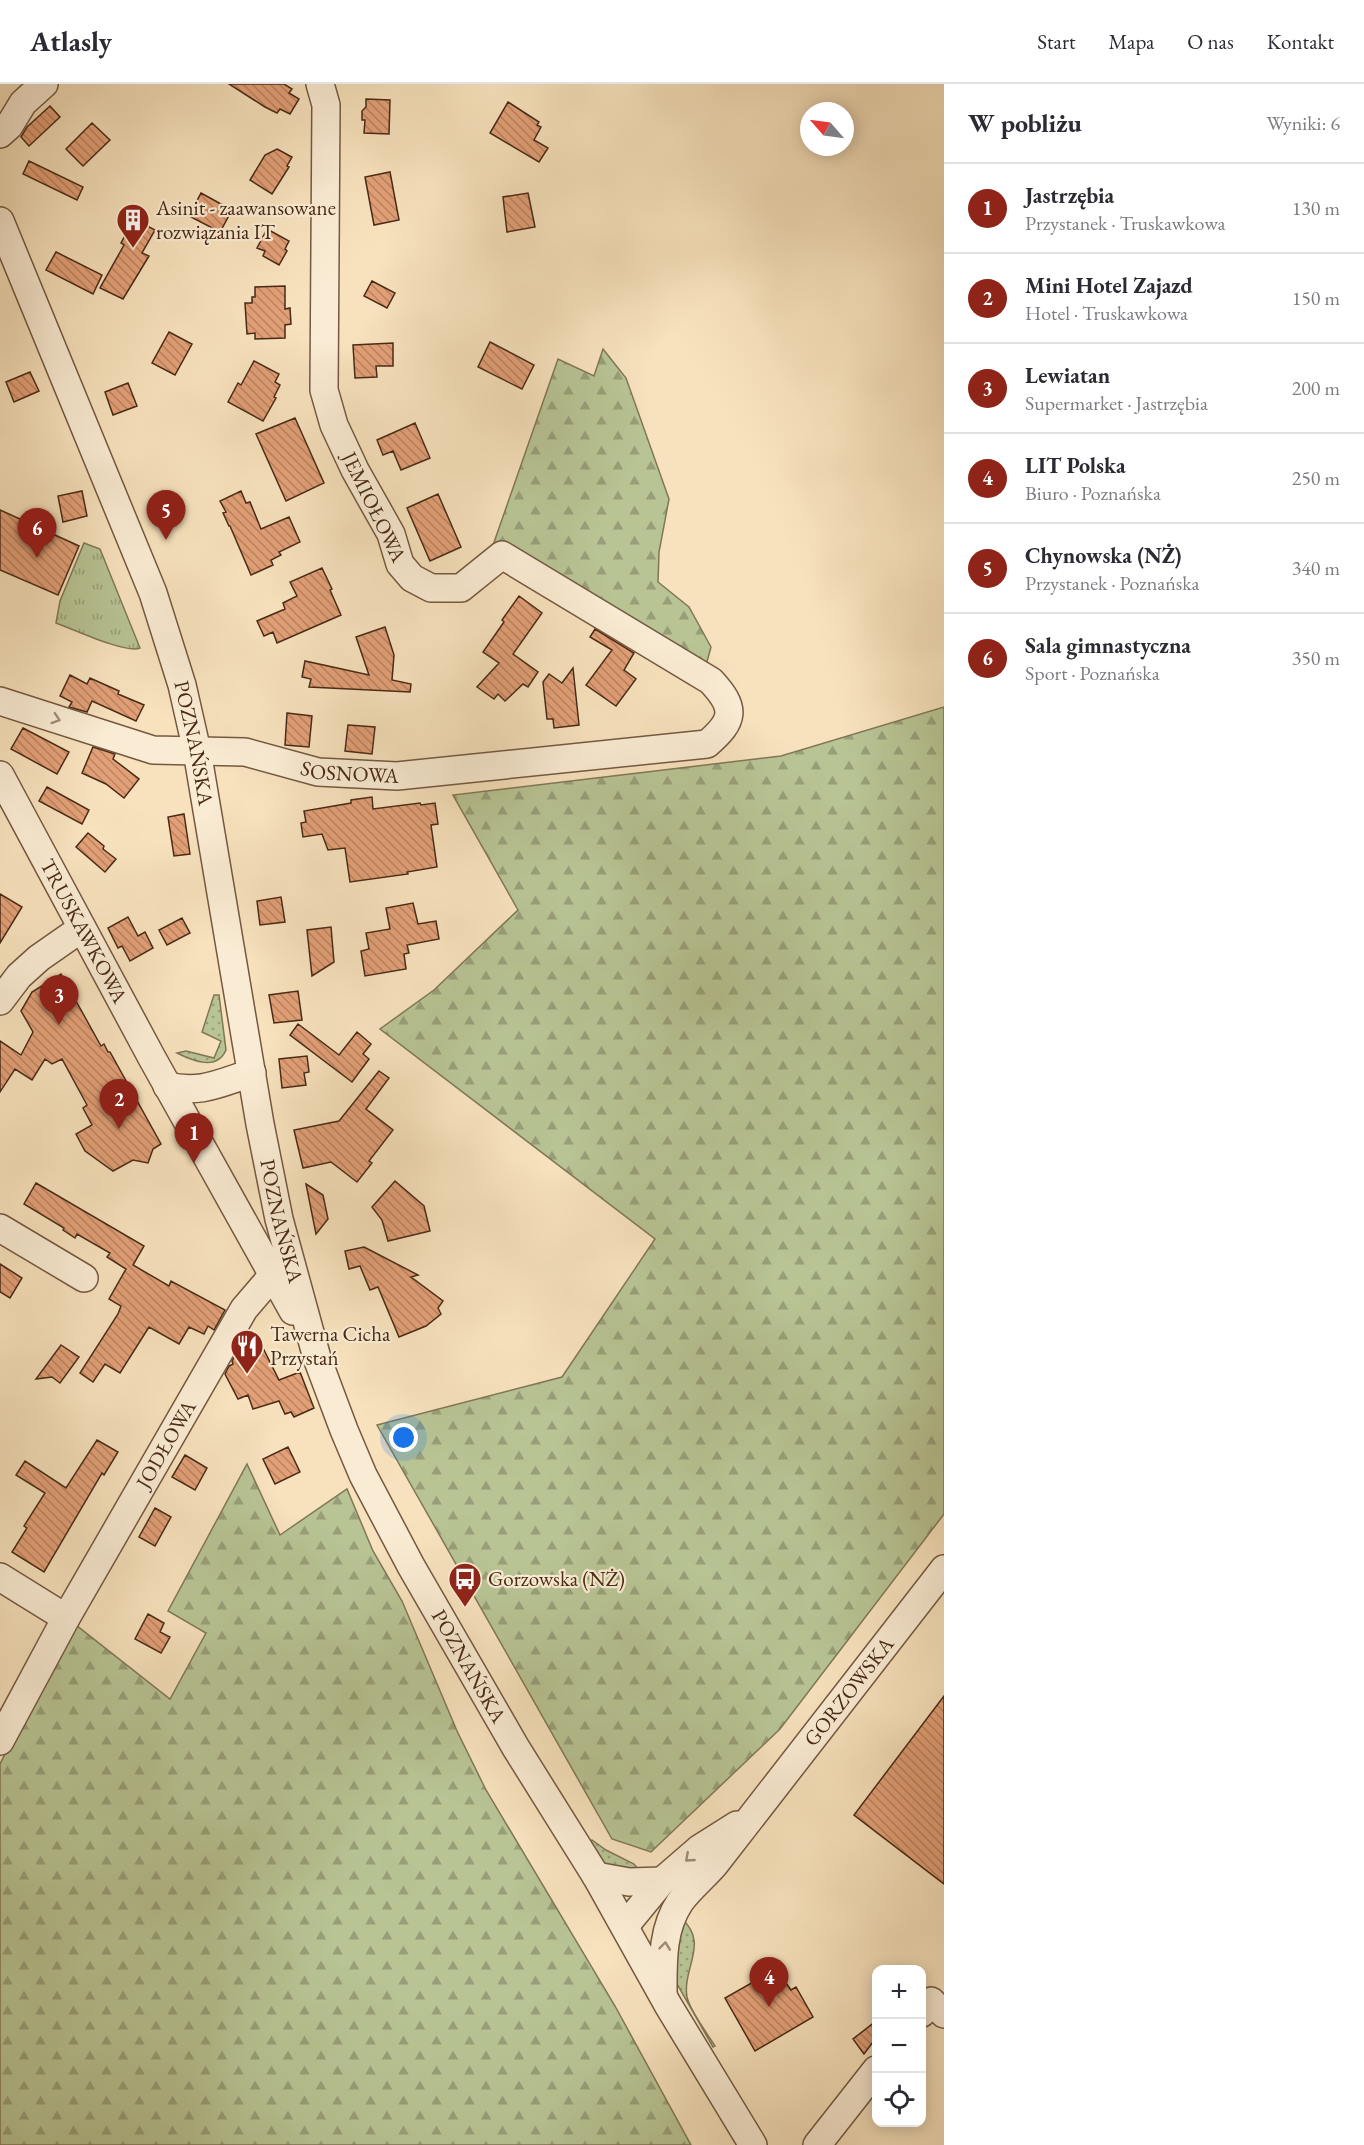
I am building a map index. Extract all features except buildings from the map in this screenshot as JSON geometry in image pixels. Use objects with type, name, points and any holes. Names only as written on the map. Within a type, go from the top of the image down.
[{"type":"street","points":[[0,134],[9,126],[9,111],[44,84]]},
{"type":"street","name":"JEMIOŁOWA","points":[[320,84],[326,105],[324,390],[334,425],[355,470],[391,534],[400,564],[412,578],[431,588],[462,588],[502,555],[711,681],[726,698],[729,715],[723,730],[707,744]]},
{"type":"street","name":"POZNAŃSKA","points":[[0,221],[153,593],[182,685],[197,751],[260,1124],[279,1219],[317,1358],[344,1431],[386,1521],[516,1748],[626,1926],[663,1994],[753,2145]]},
{"type":"street","name":"SOSNOWA","points":[[0,701],[153,750],[245,752],[318,772],[397,776],[707,744]]},
{"type":"street","name":"TRUSKAWKOWA","points":[[0,775],[167,1086],[317,1358]]},
{"type":"street","points":[[0,1001],[19,976],[38,958],[82,928]]},
{"type":"street","points":[[167,1086],[192,1090],[207,1088],[252,1073]]},
{"type":"street","points":[[0,1228],[84,1278]]},
{"type":"street","name":"JODŁOWA","points":[[0,1741],[66,1618],[244,1309],[273,1275]]},
{"type":"street","name":"GORZOWSKA","points":[[663,1994],[663,1956],[667,1930],[680,1902],[715,1864],[944,1569]]},
{"type":"street","points":[[0,1577],[66,1618]]},
{"type":"street","name":"GORZOWSKA","points":[[626,1926],[662,1881],[699,1849],[753,1815]]},
{"type":"street","points":[[596,1876],[629,1882],[662,1881]]},
{"type":"street","name":"GORZOWSKA","points":[[626,1926],[680,1902]]},
{"type":"street","points":[[926,2007],[931,2001],[944,2014]]},
{"type":"street","points":[[817,2145],[874,2073]]},
{"type":"green space","points":[[603,349],[626,378],[669,499],[659,552],[658,582],[689,607],[711,647],[703,676],[491,551],[558,359],[594,376]]},
{"type":"green space","points":[[84,543],[100,549],[140,648],[133,649],[112,644],[56,623],[60,601]]},
{"type":"green space","points":[[944,707],[944,1514],[780,1729],[651,1852],[612,1839],[377,1425],[562,1377],[655,1239],[380,1029],[434,990],[518,910],[453,795],[781,756]]},
{"type":"green space","points":[[214,995],[219,995],[226,1050],[217,1060],[211,1062],[197,1061],[177,1053],[186,1051],[214,1058],[221,1041],[202,1032]]},
{"type":"green space","points":[[247,1464],[280,1535],[347,1489],[373,1551],[402,1601],[457,1731],[486,1790],[615,2006],[691,2145],[0,2145],[0,1764],[72,1622],[170,1699],[206,1633],[168,1611]]},
{"type":"green space","points":[[592,1840],[634,1864],[643,1875],[605,1867],[589,1843]]},
{"type":"green space","points":[[681,1918],[689,1927],[694,1946],[686,1986],[687,1997],[695,2015],[715,2046],[713,2047],[672,1975]]},
{"type":"place","name":"Asinit - zaawansowane rozwiązania IT","points":[[133,249]]},
{"type":"place","name":"Chynowska (NŻ)","points":[[166,540]]},
{"type":"place","name":"Sala gimnastyczna","points":[[37,558]]},
{"type":"place","name":"Lewiatan","points":[[59,1025]]},
{"type":"place","name":"Mini Hotel Zajazd","points":[[119,1129]]},
{"type":"place","name":"Jastrzębia","points":[[194,1163]]},
{"type":"place","name":"Tawerna Cicha Przystań","points":[[247,1375]]},
{"type":"place","name":"Gorzowska (NŻ)","points":[[465,1608]]},
{"type":"place","name":"LIT Polska","points":[[769,2007]]}]
